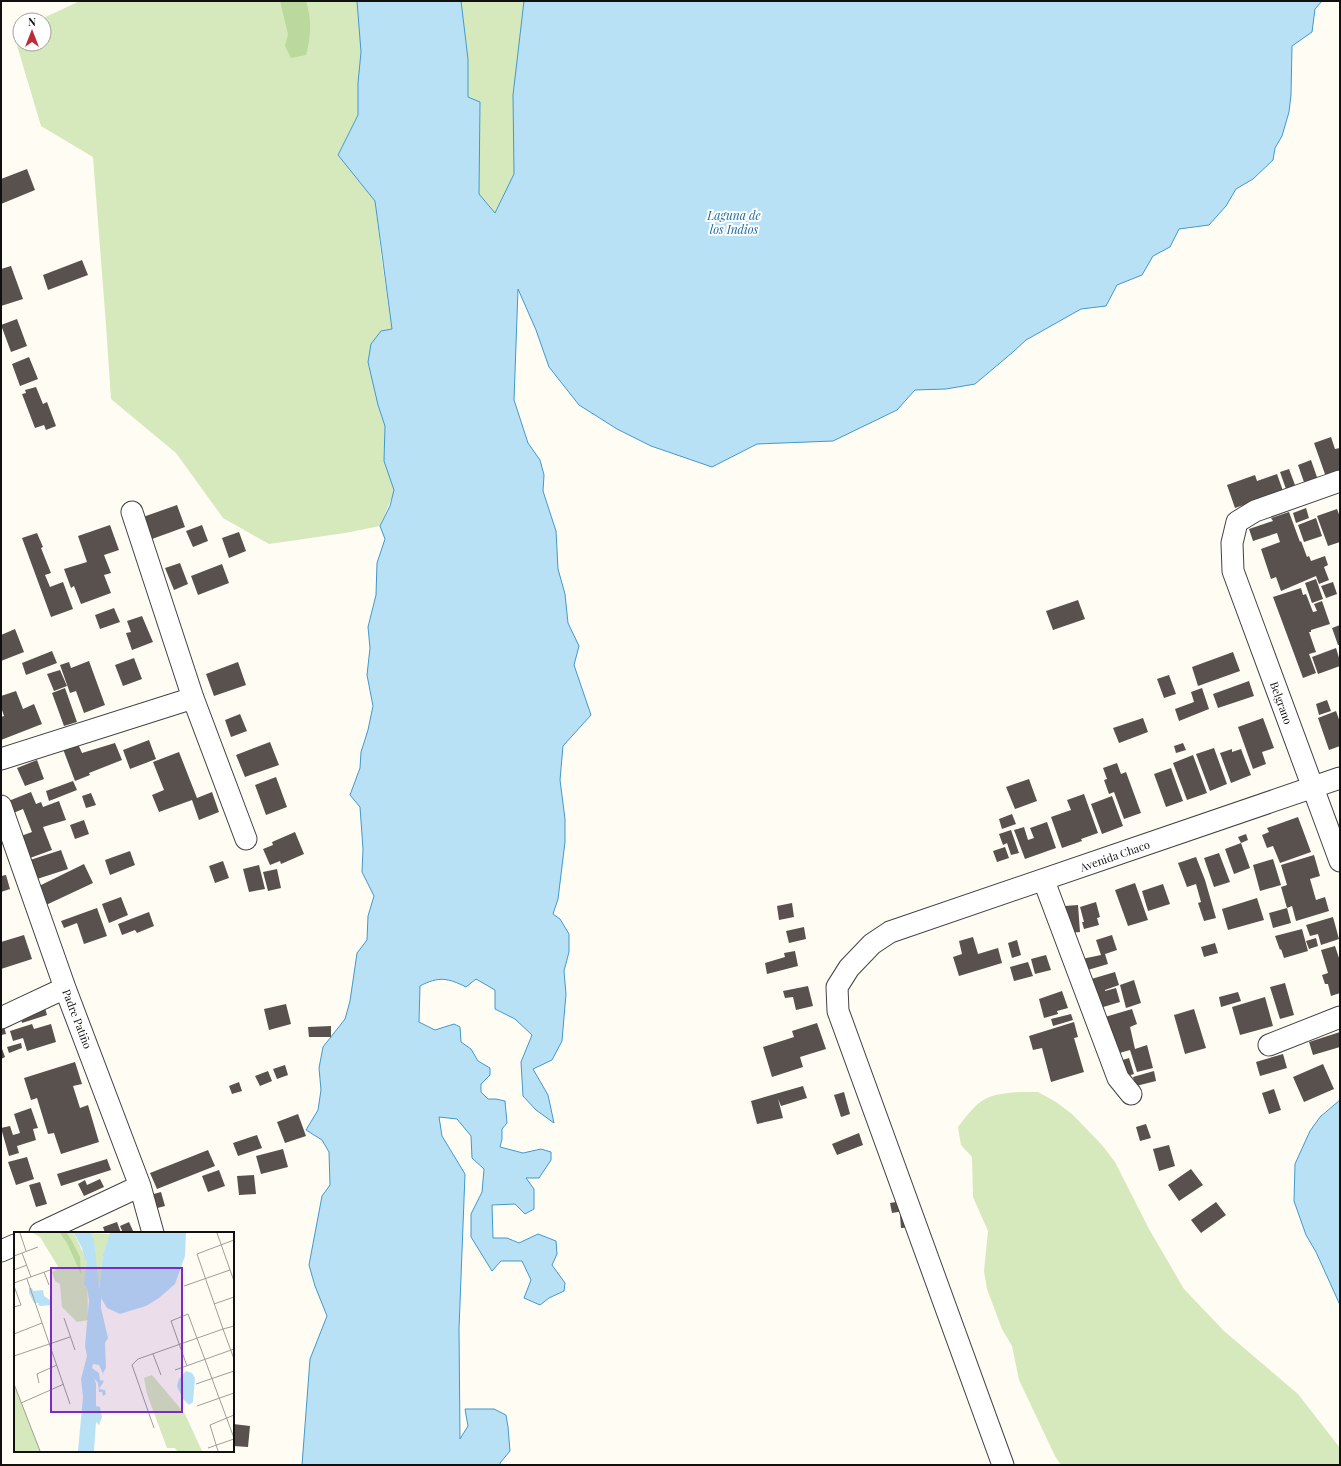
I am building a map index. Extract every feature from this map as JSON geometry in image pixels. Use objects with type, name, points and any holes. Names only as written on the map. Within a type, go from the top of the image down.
[{"type":"street","name":"Belgrano","points":[[1340,481],[1255,512],[1237,522],[1232,543],[1233,571],[1340,861]]},
{"type":"street","points":[[132,512],[193,698],[246,839]]},
{"type":"street","points":[[1,759],[193,698]]},
{"type":"street","name":"Avenida Chaco","points":[[1003,1465],[838,1011],[837,986],[849,968],[872,944],[890,932],[1044,881],[1340,778]]},
{"type":"street","name":"Padre Patiño","points":[[1,806],[65,988],[140,1186],[153,1232]]},
{"type":"street","points":[[1044,881],[1118,1078],[1131,1094]]},
{"type":"street","points":[[1,1018],[65,988]]},
{"type":"street","points":[[1269,1045],[1340,1017]]},
{"type":"street","points":[[42,1232],[140,1186]]},
{"type":"street","points":[[1,1251],[14,1245]]},
{"type":"green space","points":[[80,1],[357,1],[361,52],[358,83],[358,115],[338,155],[375,201],[392,329],[368,362],[378,405],[385,426],[384,461],[395,490],[380,526],[345,533],[269,544],[223,518],[176,453],[111,399],[93,157],[41,126],[19,52],[52,52],[52,14]]},
{"type":"green space","points":[[280,1],[306,1],[310,28],[306,55],[291,58],[285,46],[288,34]]},
{"type":"green space","points":[[461,1],[524,1],[513,95],[514,174],[495,213],[479,194],[480,102],[468,97],[468,59]]},
{"type":"green space","points":[[1019,1092],[1038,1092],[1056,1102],[1072,1114],[1102,1145],[1115,1162],[1149,1229],[1184,1289],[1224,1331],[1298,1394],[1340,1448],[1340,1465],[1061,1465],[1055,1456],[1019,1380],[1012,1346],[1002,1329],[987,1289],[984,1271],[988,1231],[973,1197],[972,1157],[961,1145],[958,1127],[977,1104],[983,1100],[997,1095]]},
{"type":"water","name":"Laguna de los Indios","points":[[357,1],[461,1],[468,59],[468,97],[480,102],[479,194],[495,213],[514,174],[513,95],[524,1],[1322,1],[1315,9],[1312,32],[1292,46],[1291,95],[1289,112],[1282,136],[1275,148],[1273,160],[1253,179],[1236,189],[1226,206],[1209,225],[1179,229],[1170,247],[1153,256],[1142,275],[1117,285],[1106,306],[1081,309],[1026,340],[975,384],[946,389],[915,390],[897,410],[833,441],[757,444],[712,467],[651,446],[617,429],[579,405],[549,367],[536,330],[518,289],[514,400],[528,443],[540,460],[544,475],[543,491],[556,531],[558,569],[565,594],[568,623],[579,646],[574,665],[591,715],[563,746],[560,780],[565,819],[565,842],[558,899],[553,914],[560,919],[569,934],[569,952],[564,971],[566,994],[562,1041],[552,1060],[533,1069],[548,1095],[554,1123],[536,1110],[523,1096],[521,1062],[532,1035],[515,1019],[495,1009],[495,990],[476,979],[466,987],[443,979],[427,983],[420,986],[419,1022],[435,1030],[454,1024],[460,1027],[461,1042],[471,1049],[478,1061],[490,1068],[490,1075],[481,1084],[481,1092],[488,1099],[505,1101],[507,1123],[502,1129],[500,1147],[523,1153],[541,1149],[551,1152],[551,1160],[539,1178],[526,1178],[534,1189],[534,1209],[525,1214],[515,1204],[492,1205],[493,1238],[507,1238],[519,1243],[538,1234],[556,1241],[557,1254],[552,1265],[565,1283],[564,1291],[549,1298],[540,1305],[524,1298],[531,1280],[522,1261],[501,1261],[492,1271],[471,1237],[471,1214],[482,1192],[484,1169],[472,1158],[471,1136],[457,1119],[439,1117],[442,1136],[465,1174],[459,1329],[460,1439],[468,1426],[465,1409],[494,1409],[506,1415],[510,1451],[500,1465],[302,1465],[310,1359],[327,1316],[315,1286],[309,1265],[322,1196],[330,1185],[329,1152],[322,1140],[306,1130],[318,1110],[321,1090],[319,1068],[323,1047],[345,1019],[350,1001],[357,953],[367,940],[368,916],[374,896],[362,872],[363,849],[360,807],[350,795],[360,768],[361,752],[368,730],[373,706],[367,675],[370,648],[368,627],[376,595],[377,563],[385,539],[380,526],[390,506],[394,490],[384,461],[385,426],[378,405],[368,362],[371,344],[381,331],[392,329],[375,201],[338,155],[358,115],[358,83],[361,52]]},
{"type":"water","points":[[1340,1100],[1340,1305],[1316,1252],[1306,1235],[1294,1201],[1295,1164],[1310,1131],[1320,1117]]},
{"type":"building","points":[[27,169],[35,190],[1,204],[1,179]]},
{"type":"building","points":[[82,260],[88,275],[48,290],[43,275]]},
{"type":"building","points":[[11,266],[23,299],[1,306],[1,269]]},
{"type":"building","points":[[17,319],[27,346],[11,352],[1,325]]},
{"type":"building","points":[[29,357],[38,379],[20,386],[12,364]]},
{"type":"building","points":[[36,387],[43,404],[47,402],[56,426],[46,430],[44,425],[35,428],[22,394],[26,393],[25,390]]},
{"type":"building","points":[[1331,437],[1335,449],[1340,448],[1340,472],[1326,477],[1314,443]]},
{"type":"building","points":[[1311,460],[1318,480],[1305,485],[1298,465]]},
{"type":"building","points":[[1289,469],[1295,485],[1286,489],[1280,472]]},
{"type":"building","points":[[1277,474],[1283,491],[1235,508],[1227,485],[1255,475],[1257,481]]},
{"type":"building","points":[[177,505],[185,527],[152,539],[143,517]]},
{"type":"building","points":[[1306,508],[1309,518],[1296,523],[1293,513]]},
{"type":"building","points":[[1337,509],[1340,517],[1340,542],[1328,546],[1317,516]]},
{"type":"building","points":[[1289,512],[1307,557],[1309,556],[1311,561],[1325,556],[1328,565],[1324,567],[1329,580],[1319,584],[1316,576],[1281,591],[1276,577],[1271,579],[1261,549],[1280,542],[1277,533],[1253,541],[1249,529],[1273,521],[1271,518]]},
{"type":"building","points":[[1316,518],[1322,536],[1304,542],[1298,525]]},
{"type":"building","points":[[110,525],[119,550],[104,555],[111,573],[104,575],[111,593],[81,604],[74,586],[71,588],[64,569],[87,562],[78,536]]},
{"type":"building","points":[[202,525],[208,541],[193,547],[186,531]]},
{"type":"building","points":[[239,532],[246,551],[229,558],[222,538]]},
{"type":"building","points":[[37,533],[51,573],[45,575],[50,587],[63,582],[73,609],[51,617],[22,538]]},
{"type":"building","points":[[180,563],[188,584],[174,590],[165,568]]},
{"type":"building","points":[[222,564],[229,583],[198,595],[191,576]]},
{"type":"building","points":[[1316,579],[1323,599],[1312,603],[1305,583]]},
{"type":"building","points":[[1333,582],[1337,594],[1326,598],[1321,586]]},
{"type":"building","points":[[1301,588],[1303,595],[1306,594],[1313,612],[1317,611],[1314,604],[1322,601],[1330,624],[1309,632],[1316,652],[1309,654],[1316,673],[1303,678],[1273,597]]},
{"type":"building","points":[[1078,600],[1085,619],[1053,630],[1046,611]]},
{"type":"building","points":[[114,608],[120,622],[100,629],[95,615]]},
{"type":"building","points":[[142,616],[153,642],[132,650],[126,633],[131,632],[127,621]]},
{"type":"building","points":[[1340,625],[1340,645],[1338,645],[1332,628]]},
{"type":"building","points":[[15,629],[24,652],[1,661],[1,635]]},
{"type":"building","points":[[1336,648],[1340,666],[1318,674],[1312,657]]},
{"type":"building","points":[[52,651],[57,663],[26,675],[22,663]]},
{"type":"building","points":[[1233,652],[1240,671],[1198,686],[1192,667]]},
{"type":"building","points":[[134,658],[142,679],[123,686],[115,665]]},
{"type":"building","points":[[89,661],[105,705],[84,713],[76,691],[70,693],[60,665],[69,662],[71,668]]},
{"type":"building","points":[[238,662],[246,685],[214,696],[206,674]]},
{"type":"building","points":[[60,670],[67,686],[54,691],[47,674]]},
{"type":"building","points":[[1169,675],[1176,694],[1164,698],[1157,679]]},
{"type":"building","points":[[1249,681],[1254,696],[1218,708],[1213,694]]},
{"type":"building","points":[[65,688],[77,722],[64,726],[52,693]]},
{"type":"building","points":[[1202,688],[1209,709],[1179,721],[1175,709],[1194,702],[1191,692]]},
{"type":"building","points":[[16,691],[23,709],[34,704],[42,724],[1,740],[1,717],[4,716],[1,707],[1,696]]},
{"type":"building","points":[[1327,700],[1331,711],[1319,715],[1316,704]]},
{"type":"building","points":[[1336,711],[1340,722],[1340,746],[1329,750],[1318,718]]},
{"type":"building","points":[[240,714],[247,731],[231,737],[225,720]]},
{"type":"building","points":[[1143,718],[1148,732],[1119,743],[1113,728]]},
{"type":"building","points":[[1263,718],[1274,748],[1262,752],[1266,764],[1253,769],[1238,727]]},
{"type":"building","points":[[149,740],[156,759],[130,769],[123,750]]},
{"type":"building","points":[[270,742],[279,765],[245,777],[236,755]]},
{"type":"building","points":[[115,743],[122,760],[89,773],[90,775],[75,781],[63,749],[78,744],[82,753]]},
{"type":"building","points":[[1183,743],[1186,750],[1176,753],[1174,746]]},
{"type":"building","points":[[1214,748],[1227,784],[1210,791],[1196,754]]},
{"type":"building","points":[[1232,749],[1232,752],[1241,749],[1251,775],[1231,783],[1220,753]]},
{"type":"building","points":[[179,752],[197,798],[212,792],[219,812],[199,820],[192,800],[159,812],[152,795],[164,790],[153,762]]},
{"type":"building","points":[[1193,755],[1207,793],[1187,800],[1173,763]]},
{"type":"building","points":[[37,760],[44,779],[25,786],[17,768]]},
{"type":"building","points":[[1117,763],[1121,774],[1126,772],[1141,813],[1124,819],[1114,792],[1109,794],[1104,780],[1107,779],[1103,768]]},
{"type":"building","points":[[1171,768],[1183,801],[1166,807],[1154,774]]},
{"type":"building","points":[[276,777],[287,807],[266,815],[255,785]]},
{"type":"building","points":[[1029,779],[1037,801],[1015,809],[1006,787]]},
{"type":"building","points":[[73,781],[77,790],[49,801],[46,791]]},
{"type":"building","points":[[31,792],[36,804],[41,802],[43,807],[59,801],[66,820],[43,827],[52,850],[30,858],[21,836],[32,832],[23,809],[11,814],[6,802]]},
{"type":"building","points":[[91,793],[96,805],[86,808],[82,796]]},
{"type":"building","points":[[1084,794],[1098,833],[1081,839],[1082,841],[1062,848],[1051,817],[1071,810],[1067,800]]},
{"type":"building","points":[[1112,796],[1123,826],[1102,834],[1091,804]]},
{"type":"building","points":[[1012,814],[1016,824],[1002,829],[999,819]]},
{"type":"building","points":[[1298,817],[1311,852],[1280,863],[1273,846],[1267,848],[1262,835],[1269,832],[1267,828]]},
{"type":"building","points":[[84,820],[89,834],[75,839],[70,825]]},
{"type":"building","points":[[1047,822],[1056,848],[1025,859],[1014,830],[1024,827],[1028,840],[1034,838],[1030,828]]},
{"type":"building","points":[[1011,830],[1019,853],[1011,855],[1007,843],[1003,845],[999,834]]},
{"type":"building","points":[[295,832],[304,854],[281,864],[280,861],[270,865],[263,849],[273,845],[272,842]]},
{"type":"building","points":[[1246,834],[1248,840],[1241,843],[1238,837]]},
{"type":"building","points":[[1241,843],[1250,868],[1234,874],[1225,849]]},
{"type":"building","points":[[1005,847],[1009,858],[997,862],[993,851]]},
{"type":"building","points":[[61,850],[68,869],[34,880],[27,861]]},
{"type":"building","points":[[130,851],[135,865],[110,875],[105,860]]},
{"type":"building","points":[[1219,853],[1230,882],[1214,887],[1204,858]]},
{"type":"building","points":[[1314,855],[1320,876],[1310,879],[1316,900],[1325,897],[1329,911],[1296,921],[1292,906],[1287,908],[1281,887],[1287,885],[1281,865]]},
{"type":"building","points":[[1196,857],[1205,880],[1216,918],[1204,921],[1198,903],[1201,902],[1196,884],[1187,887],[1178,863]]},
{"type":"building","points":[[1273,859],[1281,885],[1260,891],[1253,865]]},
{"type":"building","points":[[223,861],[229,878],[215,883],[209,866]]},
{"type":"building","points":[[84,864],[93,883],[46,905],[37,887]]},
{"type":"building","points":[[259,865],[265,889],[249,892],[243,869]]},
{"type":"building","points":[[277,869],[281,888],[268,891],[263,872]]},
{"type":"building","points":[[6,875],[10,889],[1,892],[1,876]]},
{"type":"building","points":[[1135,883],[1148,920],[1128,926],[1115,890]]},
{"type":"building","points":[[1163,884],[1170,904],[1148,911],[1142,891]]},
{"type":"building","points":[[121,897],[128,915],[109,923],[102,904]]},
{"type":"building","points":[[1257,898],[1264,920],[1228,930],[1222,909]]},
{"type":"building","points":[[1096,902],[1100,917],[1097,918],[1099,925],[1084,929],[1082,922],[1084,922],[1080,907]]},
{"type":"building","points":[[792,903],[794,917],[779,920],[777,906]]},
{"type":"building","points":[[1078,905],[1080,932],[1068,933],[1065,906]]},
{"type":"building","points":[[97,908],[107,936],[84,944],[77,923],[64,928],[61,921]]},
{"type":"building","points":[[1287,908],[1291,923],[1273,928],[1269,913]]},
{"type":"building","points":[[149,912],[154,926],[137,933],[135,930],[122,935],[118,924]]},
{"type":"building","points":[[1333,917],[1339,939],[1321,945],[1318,934],[1310,936],[1306,925]]},
{"type":"building","points":[[804,927],[806,939],[789,943],[786,931]]},
{"type":"building","points":[[1302,929],[1308,951],[1284,958],[1275,936]]},
{"type":"building","points":[[24,935],[32,959],[1,969],[1,942]]},
{"type":"building","points":[[1112,935],[1117,950],[1105,954],[1108,964],[1081,972],[1077,960],[1101,955],[1096,940]]},
{"type":"building","points":[[973,937],[978,954],[998,948],[1002,963],[959,976],[953,957],[962,954],[959,941]]},
{"type":"building","points":[[1316,938],[1318,946],[1309,949],[1306,941]]},
{"type":"building","points":[[1017,940],[1021,955],[1012,958],[1008,943]]},
{"type":"building","points":[[1215,943],[1218,953],[1204,957],[1201,947]]},
{"type":"building","points":[[1335,946],[1340,961],[1340,993],[1331,996],[1328,984],[1325,984],[1322,975],[1328,973],[1321,950]]},
{"type":"building","points":[[795,951],[798,966],[767,974],[765,963],[785,957],[784,953]]},
{"type":"building","points":[[1046,955],[1051,970],[1035,974],[1031,959]]},
{"type":"building","points":[[1028,962],[1033,976],[1014,981],[1010,967]]},
{"type":"building","points":[[1115,972],[1119,985],[1105,991],[1116,988],[1120,1002],[1100,1008],[1088,980]]},
{"type":"building","points":[[1134,980],[1141,1003],[1126,1008],[1120,985]]},
{"type":"building","points":[[1285,983],[1294,1015],[1280,1019],[1270,987]]},
{"type":"building","points":[[808,986],[813,1006],[796,1010],[793,997],[785,998],[783,991]]},
{"type":"building","points":[[1062,991],[1068,1008],[1057,1011],[1058,1014],[1044,1018],[1039,999]]},
{"type":"building","points":[[1238,992],[1241,1001],[1221,1007],[1219,997]]},
{"type":"building","points":[[1265,997],[1273,1026],[1240,1035],[1232,1007]]},
{"type":"building","points":[[286,1004],[291,1024],[269,1030],[264,1009]]},
{"type":"building","points":[[45,1008],[47,1015],[22,1023],[20,1015]]},
{"type":"building","points":[[1132,1009],[1137,1024],[1130,1027],[1135,1049],[1147,1045],[1153,1068],[1137,1072],[1130,1050],[1116,1054],[1105,1017]]},
{"type":"building","points":[[1194,1009],[1206,1048],[1185,1054],[1174,1015]]},
{"type":"building","points":[[1071,1014],[1073,1020],[1053,1026],[1051,1019]]},
{"type":"building","points":[[1074,1022],[1078,1037],[1074,1038],[1084,1072],[1051,1082],[1042,1048],[1033,1050],[1029,1036]]},
{"type":"building","points":[[817,1023],[826,1049],[800,1057],[803,1067],[772,1077],[763,1047],[794,1037],[792,1031]]},
{"type":"building","points":[[32,1024],[34,1029],[51,1024],[56,1042],[27,1051],[23,1038],[13,1041],[10,1031]]},
{"type":"building","points":[[4,1026],[6,1034],[1,1035],[1,1027]]},
{"type":"building","points":[[331,1026],[331,1037],[309,1037],[308,1027]]},
{"type":"building","points":[[1340,1032],[1340,1047],[1313,1055],[1309,1042]]},
{"type":"building","points":[[21,1043],[22,1048],[9,1053],[7,1047]]},
{"type":"building","points":[[1,1046],[5,1057],[1,1059]]},
{"type":"building","points":[[1283,1054],[1287,1068],[1260,1076],[1256,1062]]},
{"type":"building","points":[[1129,1058],[1134,1074],[1121,1078],[1116,1062]]},
{"type":"building","points":[[75,1062],[82,1084],[73,1086],[80,1108],[88,1105],[99,1142],[61,1154],[54,1133],[48,1134],[37,1098],[31,1100],[24,1078]]},
{"type":"building","points":[[1323,1064],[1334,1089],[1304,1102],[1293,1077]]},
{"type":"building","points":[[285,1065],[288,1075],[277,1079],[273,1069]]},
{"type":"building","points":[[268,1071],[272,1081],[260,1086],[255,1076]]},
{"type":"building","points":[[1154,1071],[1156,1081],[1136,1086],[1133,1077]]},
{"type":"building","points":[[239,1082],[242,1091],[232,1094],[229,1086]]},
{"type":"building","points":[[803,1086],[807,1098],[781,1106],[778,1099],[783,1118],[757,1124],[751,1101]]},
{"type":"building","points":[[1274,1089],[1281,1110],[1269,1114],[1262,1093]]},
{"type":"building","points":[[844,1092],[850,1114],[841,1117],[834,1095]]},
{"type":"building","points":[[31,1108],[38,1128],[33,1129],[36,1140],[17,1146],[19,1153],[9,1156],[1,1128],[10,1126],[13,1135],[20,1133],[14,1114]]},
{"type":"building","points":[[298,1114],[306,1136],[285,1143],[277,1122]]},
{"type":"building","points":[[1146,1124],[1151,1138],[1140,1141],[1136,1127]]},
{"type":"building","points":[[859,1133],[863,1145],[837,1155],[832,1144]]},
{"type":"building","points":[[257,1135],[262,1148],[238,1156],[233,1143]]},
{"type":"building","points":[[1169,1145],[1175,1166],[1159,1171],[1153,1149]]},
{"type":"building","points":[[283,1149],[288,1167],[261,1174],[256,1156]]},
{"type":"building","points":[[208,1150],[215,1166],[157,1189],[150,1173]]},
{"type":"building","points":[[27,1157],[34,1179],[16,1185],[8,1162]]},
{"type":"building","points":[[107,1159],[111,1170],[61,1186],[57,1174]]},
{"type":"building","points":[[1191,1169],[1203,1185],[1179,1201],[1168,1185]]},
{"type":"building","points":[[219,1170],[225,1186],[208,1192],[202,1176]]},
{"type":"building","points":[[254,1175],[256,1194],[239,1195],[237,1176]]},
{"type":"building","points":[[100,1179],[104,1187],[84,1196],[78,1184],[85,1180],[87,1185]]},
{"type":"building","points":[[40,1182],[47,1204],[36,1207],[29,1185]]},
{"type":"building","points":[[161,1192],[165,1206],[150,1210],[146,1196]]},
{"type":"building","points":[[908,1200],[910,1210],[892,1213],[890,1203]]},
{"type":"building","points":[[1216,1202],[1226,1215],[1201,1233],[1191,1220]]},
{"type":"building","points":[[917,1214],[918,1227],[901,1228],[900,1215]]},
{"type":"building","points":[[117,1222],[121,1232],[105,1232],[103,1227]]},
{"type":"building","points":[[129,1222],[134,1232],[123,1232],[120,1226]]},
{"type":"building","points":[[234,1424],[250,1426],[248,1447],[234,1446]]}]
